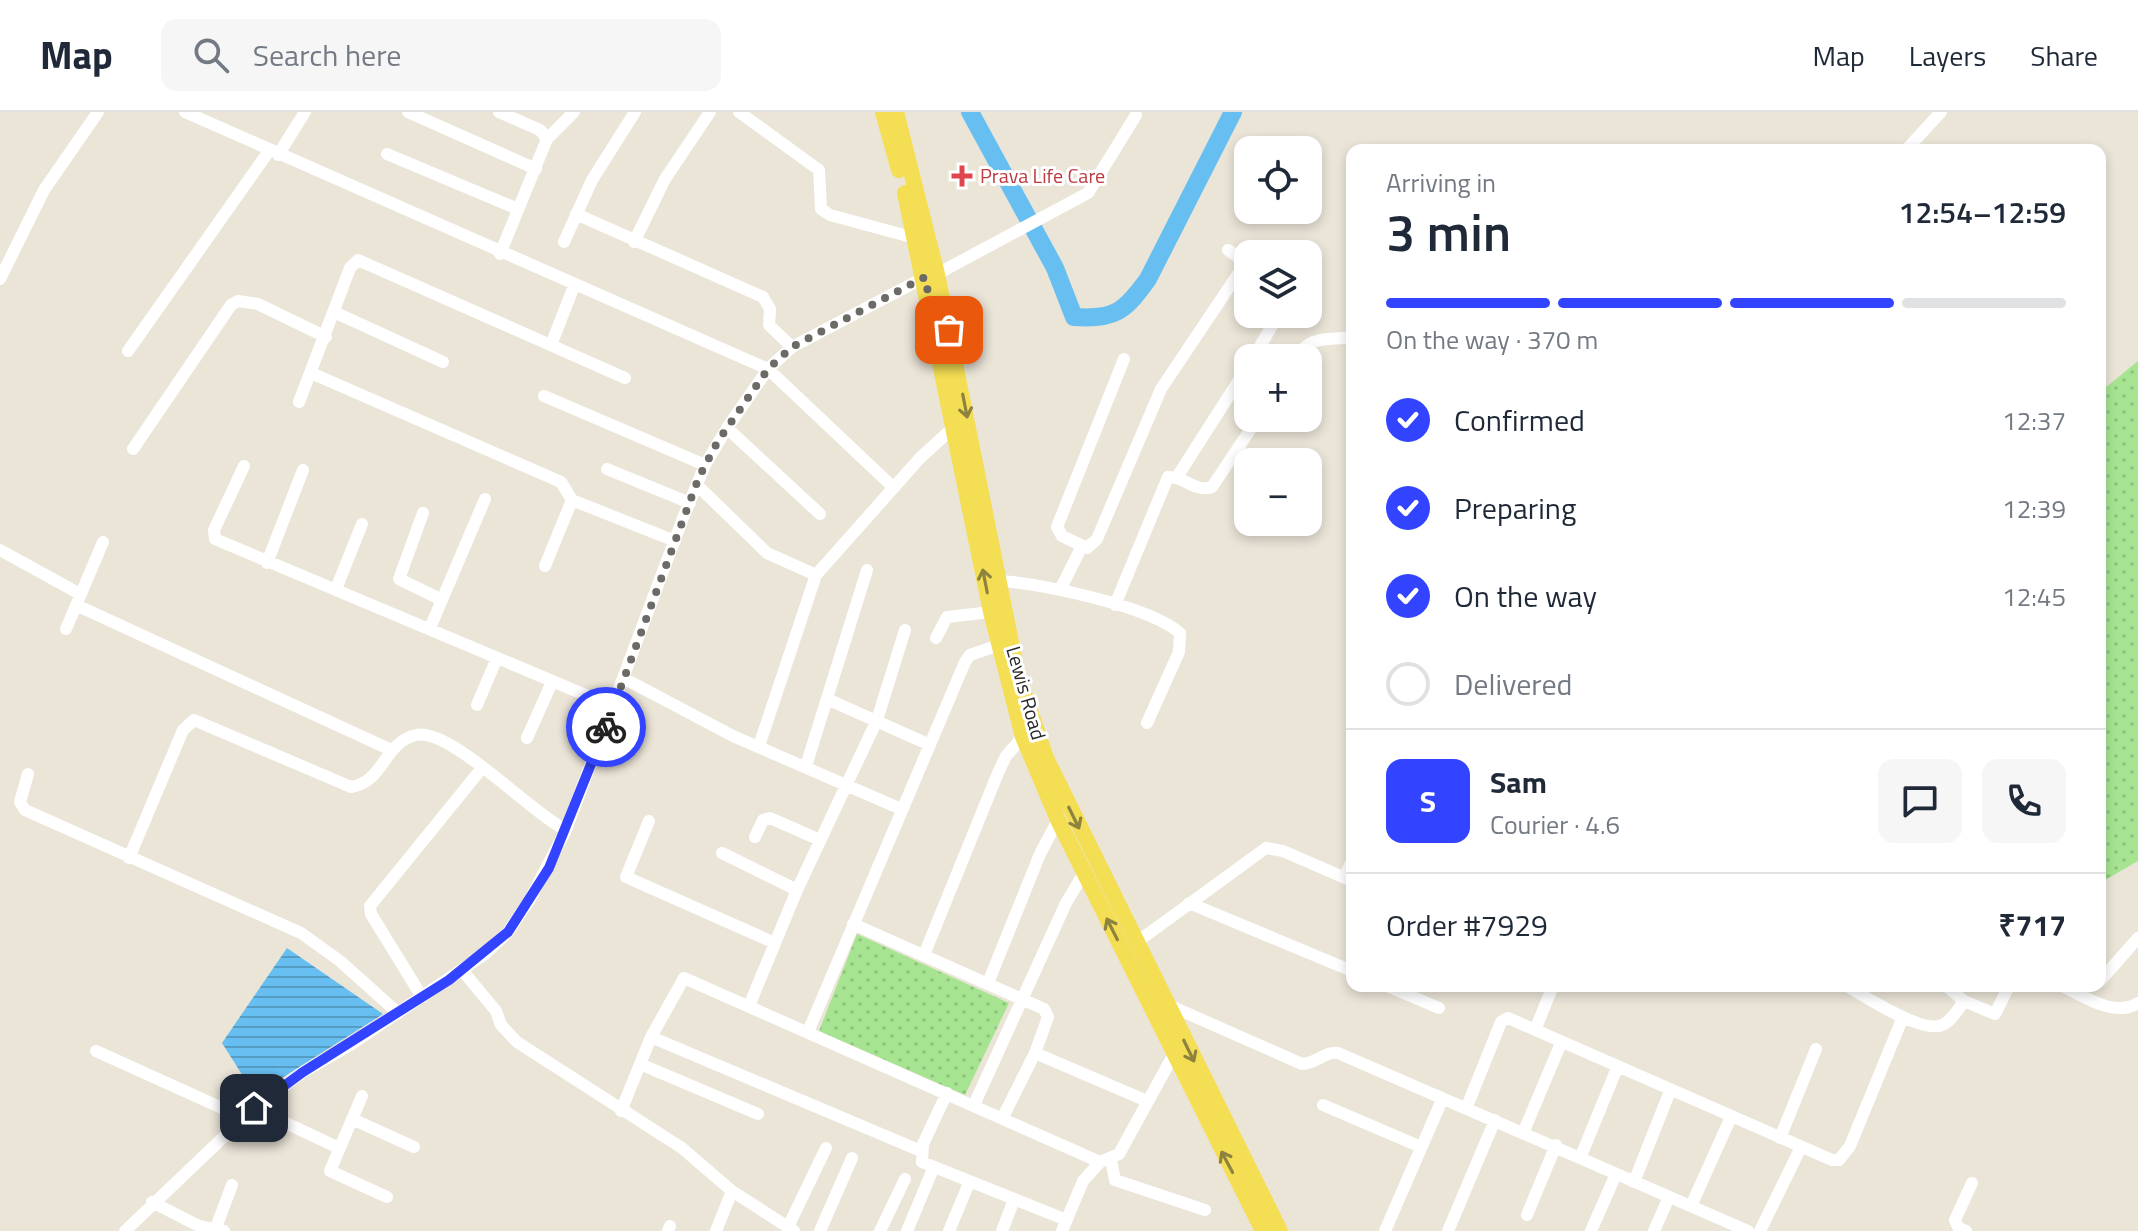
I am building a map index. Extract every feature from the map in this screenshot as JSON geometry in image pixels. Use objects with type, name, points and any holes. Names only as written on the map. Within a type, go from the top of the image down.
[{"type":"main road","name":"Lewis Road","points":[[883,112],[915,238],[931,275]]},
{"type":"main road","name":"Lewis Road","points":[[896,112],[948,359],[1001,581],[1017,672],[1041,747],[1166,1004],[1263,1231]]},
{"type":"main road","name":"Lewis Road","points":[[948,359],[955,426],[991,612],[1023,737],[1058,820],[1174,1054],[1280,1231]]},
{"type":"street","points":[[0,279],[44,190],[98,112]]},
{"type":"street","points":[[185,112],[205,116],[273,153],[768,369],[894,488]]},
{"type":"street","points":[[128,351],[305,112]]},
{"type":"street","points":[[408,112],[536,169]]},
{"type":"street","points":[[499,112],[540,130],[547,139]]},
{"type":"street","points":[[500,254],[547,139],[574,112]]},
{"type":"street","points":[[564,242],[592,180],[635,112]]},
{"type":"street","points":[[634,242],[665,179],[710,112]]},
{"type":"street","points":[[739,112],[819,170],[821,209],[830,215],[915,238]]},
{"type":"street","points":[[1912,144],[1941,112]]},
{"type":"street","points":[[125,1231],[254,1108],[303,1072],[462,970],[508,932],[549,868],[566,830],[705,465],[768,369],[792,347],[1060,211],[1095,185],[1136,115]]},
{"type":"street","points":[[387,154],[518,209]]},
{"type":"street","points":[[576,214],[763,297],[770,309],[769,325],[792,347]]},
{"type":"street","points":[[1228,250],[1234,254]]},
{"type":"street","points":[[299,402],[350,268],[358,260],[367,261],[625,378]]},
{"type":"street","points":[[1124,359],[1058,522],[1058,532],[1082,546],[1091,547],[1097,539],[1161,389],[1234,282]]},
{"type":"street","points":[[551,345],[574,286]]},
{"type":"street","points":[[133,449],[215,328],[238,301],[258,304],[326,337]]},
{"type":"street","points":[[334,312],[443,362]]},
{"type":"street","points":[[1306,344],[1317,338],[1346,337]]},
{"type":"street","points":[[311,373],[552,477],[568,489],[572,500],[545,566]]},
{"type":"street","points":[[1177,477],[1234,388]]},
{"type":"street","points":[[544,396],[705,465]]},
{"type":"street","points":[[759,746],[816,575],[955,426]]},
{"type":"street","points":[[727,428],[820,514]]},
{"type":"street","points":[[1115,605],[1165,481],[1172,476],[1200,489],[1212,487],[1249,432]]},
{"type":"street","points":[[244,466],[213,535],[267,563],[430,628],[614,707]]},
{"type":"street","points":[[607,469],[690,503]]},
{"type":"street","points":[[267,563],[303,470]]},
{"type":"street","points":[[697,485],[767,553],[816,575]]},
{"type":"street","points":[[430,628],[485,499]]},
{"type":"street","points":[[572,500],[675,541]]},
{"type":"street","points":[[423,513],[399,579],[442,600]]},
{"type":"street","points":[[336,589],[362,524]]},
{"type":"street","points":[[66,629],[103,542]]},
{"type":"street","points":[[1061,588],[1082,546]]},
{"type":"street","points":[[0,550],[78,600],[389,749]]},
{"type":"street","points":[[806,766],[867,570]]},
{"type":"street","points":[[1001,581],[1061,588],[1164,623],[1180,633],[1179,652],[1147,723]]},
{"type":"street","points":[[936,638],[947,617],[991,612]]},
{"type":"street","points":[[749,1006],[797,890],[877,720],[905,630]]},
{"type":"street","points":[[808,1032],[965,662],[970,655],[999,645]]},
{"type":"street","points":[[477,705],[497,658]]},
{"type":"street","points":[[625,679],[759,746],[901,809]]},
{"type":"street","points":[[527,738],[552,682]]},
{"type":"street","points":[[827,699],[930,745]]},
{"type":"street","points":[[129,858],[189,721],[208,723],[351,787],[375,775],[383,766],[389,749],[408,737],[431,735],[566,830]]},
{"type":"street","points":[[924,955],[998,773],[1006,756],[1023,737]]},
{"type":"street","points":[[422,997],[371,914],[370,906],[482,768]]},
{"type":"street","points":[[28,774],[20,802],[25,810],[301,933],[340,961],[398,1013]]},
{"type":"street","points":[[755,837],[763,820],[770,818],[820,840]]},
{"type":"street","points":[[988,983],[1040,854],[1058,820]]},
{"type":"street","points":[[649,821],[626,877],[775,943]]},
{"type":"street","points":[[1137,942],[1266,848],[1283,851],[1346,878]]},
{"type":"street","points":[[722,853],[797,890]]},
{"type":"street","points":[[974,1105],[1025,999],[1066,903],[1084,873]]},
{"type":"street","points":[[1189,903],[1346,968]]},
{"type":"street","points":[[853,924],[1039,1005],[1048,1017],[1035,1053],[1003,1117]]},
{"type":"street","points":[[2106,974],[2138,938]]},
{"type":"street","points":[[462,970],[517,1042],[682,1148],[732,1191],[791,1229],[826,1148]]},
{"type":"street","points":[[621,1111],[651,1037],[684,978],[1106,1161],[1112,1175],[1121,1183],[1205,1210]]},
{"type":"street","points":[[1401,992],[1439,1008]]},
{"type":"street","points":[[1535,1030],[1551,992]]},
{"type":"street","points":[[1858,992],[1903,1017],[1939,1027],[1951,1018],[1964,1001]]},
{"type":"street","points":[[1953,992],[1964,1001],[1995,1014],[2006,992]]},
{"type":"street","points":[[2075,992],[2119,1010],[2138,1003]]},
{"type":"street","points":[[2086,997],[2091,992]]},
{"type":"street","points":[[1166,1004],[1302,1064],[1338,1053],[1442,1100],[1524,1131],[1748,1231]]},
{"type":"street","points":[[1466,1109],[1503,1018],[1832,1160],[1845,1155],[1903,1017]]},
{"type":"street","points":[[651,1037],[921,1151]]},
{"type":"street","points":[[1524,1131],[1561,1043]]},
{"type":"street","points":[[1780,1138],[1816,1049]]},
{"type":"street","points":[[96,1051],[244,1118]]},
{"type":"street","points":[[1035,1053],[1147,1101]]},
{"type":"street","points":[[947,1093],[921,1151],[922,1162],[1014,1200],[1063,1225],[1083,1181],[1119,1154],[1174,1054]]},
{"type":"street","points":[[640,1064],[758,1114]]},
{"type":"street","points":[[1581,1156],[1617,1068]]},
{"type":"street","points":[[1634,1182],[1670,1091]]},
{"type":"street","points":[[362,1096],[331,1166],[333,1174],[387,1197]]},
{"type":"street","points":[[1385,1231],[1442,1100]]},
{"type":"street","points":[[1323,1105],[1421,1147]]},
{"type":"street","points":[[254,1108],[339,1148]]},
{"type":"street","points":[[1691,1206],[1731,1117]]},
{"type":"street","points":[[352,1119],[414,1147]]},
{"type":"street","points":[[1448,1231],[1495,1120]]},
{"type":"street","points":[[1527,1215],[1556,1145]]},
{"type":"street","points":[[1760,1231],[1801,1147]]},
{"type":"street","points":[[820,1231],[852,1158]]},
{"type":"street","points":[[907,1231],[933,1169]]},
{"type":"street","points":[[1591,1231],[1616,1174]]},
{"type":"street","points":[[880,1231],[905,1179]]},
{"type":"street","points":[[949,1231],[969,1183]]},
{"type":"street","points":[[1966,1231],[1958,1227],[1955,1220],[1972,1183]]},
{"type":"street","points":[[215,1230],[232,1185]]},
{"type":"street","points":[[716,1231],[732,1191]]},
{"type":"street","points":[[1654,1231],[1669,1197]]},
{"type":"street","points":[[1002,1231],[1014,1200]]},
{"type":"street","points":[[152,1202],[215,1230],[224,1231]]},
{"type":"street","points":[[1709,1231],[1715,1217]]},
{"type":"green space","points":[[2138,361],[2138,861],[2106,880],[2106,387]]},
{"type":"green space","points":[[857,934],[1009,1003],[965,1095],[819,1031]]},
{"type":"water","points":[[287,948],[383,1014],[255,1095],[222,1043]]},
{"type":"waterway","points":[[970,112],[1055,268],[1074,317],[1088,318],[1118,311],[1148,279],[1233,112]]},
{"type":"way so far","points":[[606,727],[699,477],[718,441],[768,369],[792,347],[925,277],[941,360],[955,357],[949,330]]},
{"type":"place","name":"Prava Life Care","points":[[962,176]]},
{"type":"route","points":[[254,1108],[303,1072],[449,980],[485,954],[508,932],[549,868],[606,727]]}]
